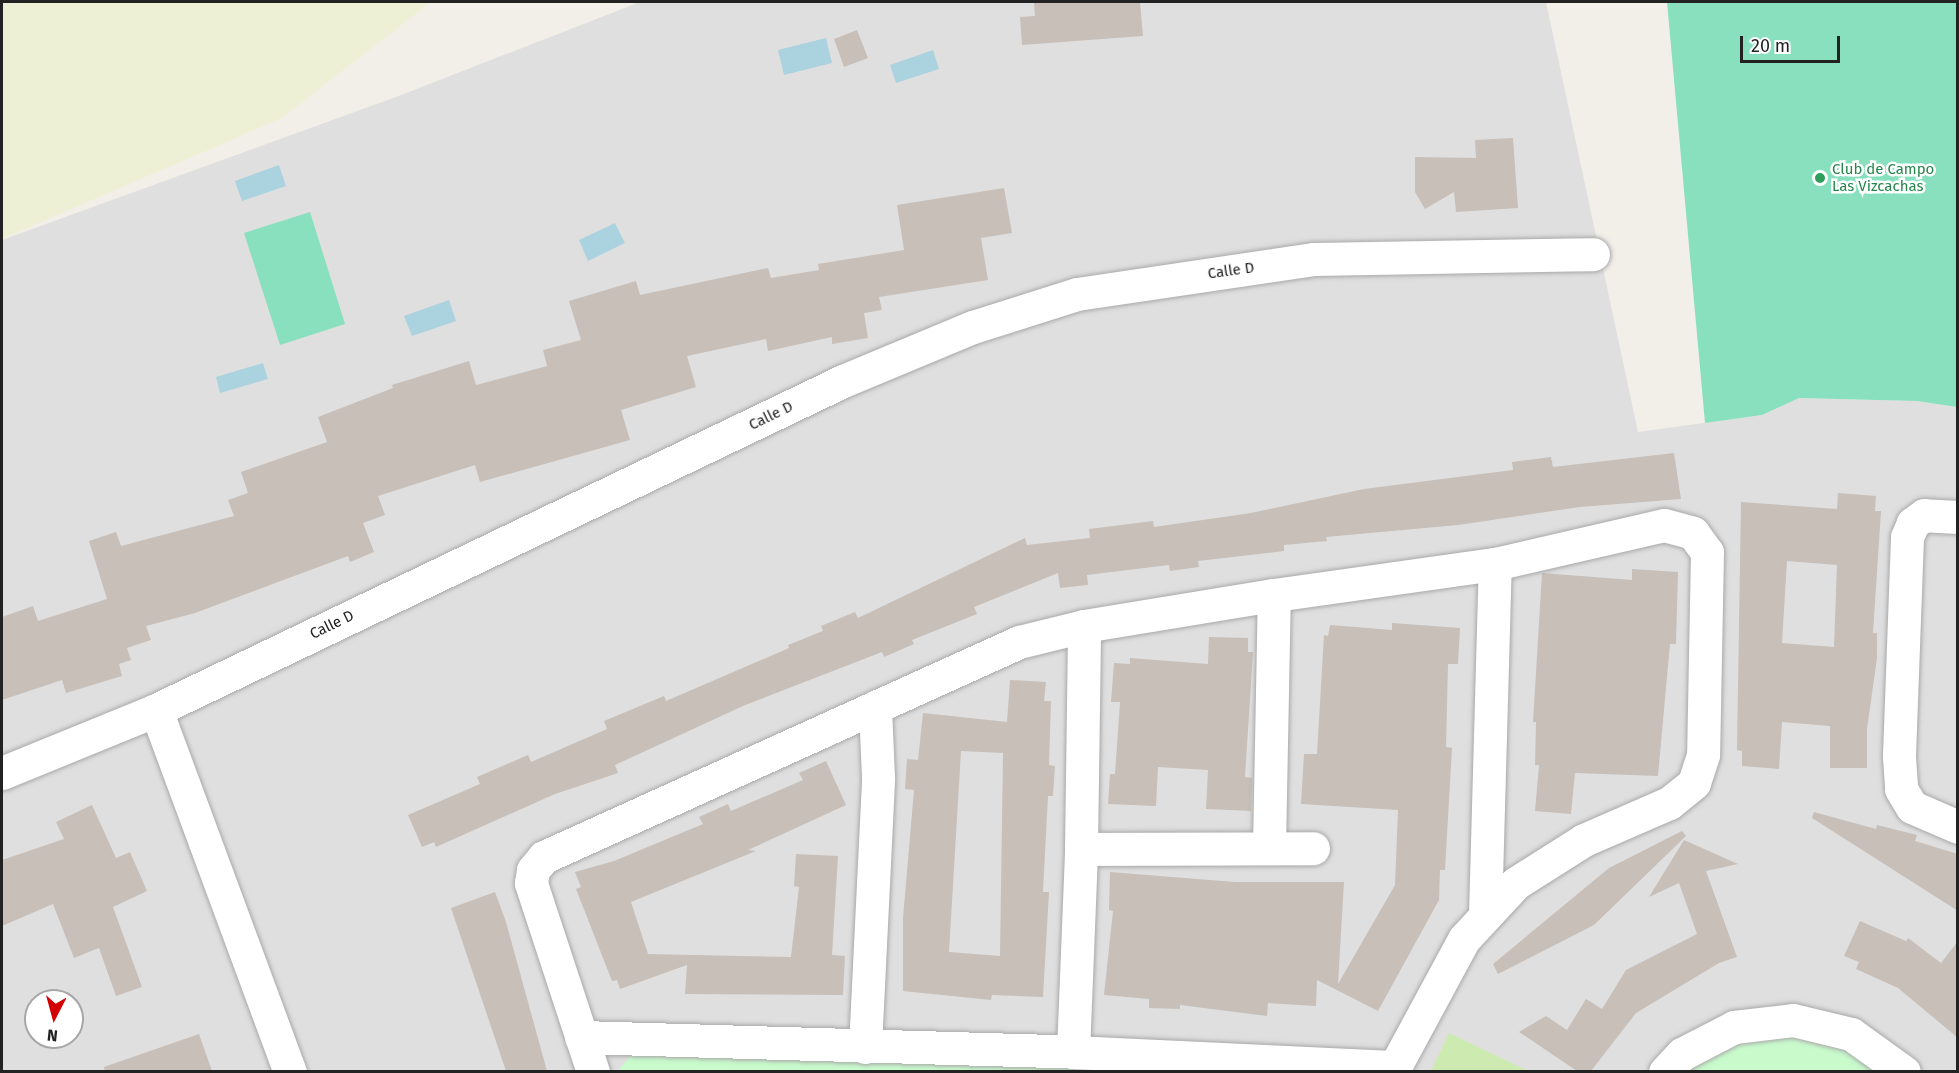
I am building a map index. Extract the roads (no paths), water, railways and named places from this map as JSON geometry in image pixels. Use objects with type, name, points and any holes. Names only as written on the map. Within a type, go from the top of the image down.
[{"type":"street","name":"Calle D","points":[[2,773],[156,710],[843,381],[973,327],[1077,294],[1314,259],[1593,254]]},
{"type":"street","points":[[1958,517],[1924,515],[1913,523],[1907,537],[1899,757],[1901,789],[1912,807],[1958,827]]},
{"type":"street","points":[[581,1037],[1073,1052],[1392,1069],[1464,939],[1516,883],[1584,840],[1683,794],[1694,783],[1703,755],[1707,552],[1693,533],[1664,525],[1496,564],[1274,595],[1084,626],[1019,642],[544,857],[533,870],[531,883],[581,1037],[593,1071]]},
{"type":"street","points":[[1485,915],[1496,564]]},
{"type":"street","points":[[1269,848],[1274,595]]},
{"type":"street","points":[[1073,1052],[1082,849],[1084,626]]},
{"type":"street","points":[[865,1047],[878,777],[875,707]]},
{"type":"street","points":[[156,710],[290,1071]]},
{"type":"street","points":[[1082,849],[1313,848]]},
{"type":"street","points":[[1665,1071],[1682,1054],[1734,1027],[1793,1020],[1851,1034],[1904,1071]]},
{"type":"water","points":[[826,38],[832,63],[784,75],[778,50]]},
{"type":"water","points":[[933,50],[939,69],[896,83],[890,65]]},
{"type":"water","points":[[279,165],[286,186],[242,201],[235,181]]},
{"type":"water","points":[[615,223],[625,243],[588,261],[579,240]]},
{"type":"water","points":[[449,300],[456,321],[412,336],[404,316]]},
{"type":"water","points":[[263,363],[268,379],[220,393],[216,377]]},
{"type":"place","name":"Club de Campo Las Vizcachas","points":[[1820,178]]}]
